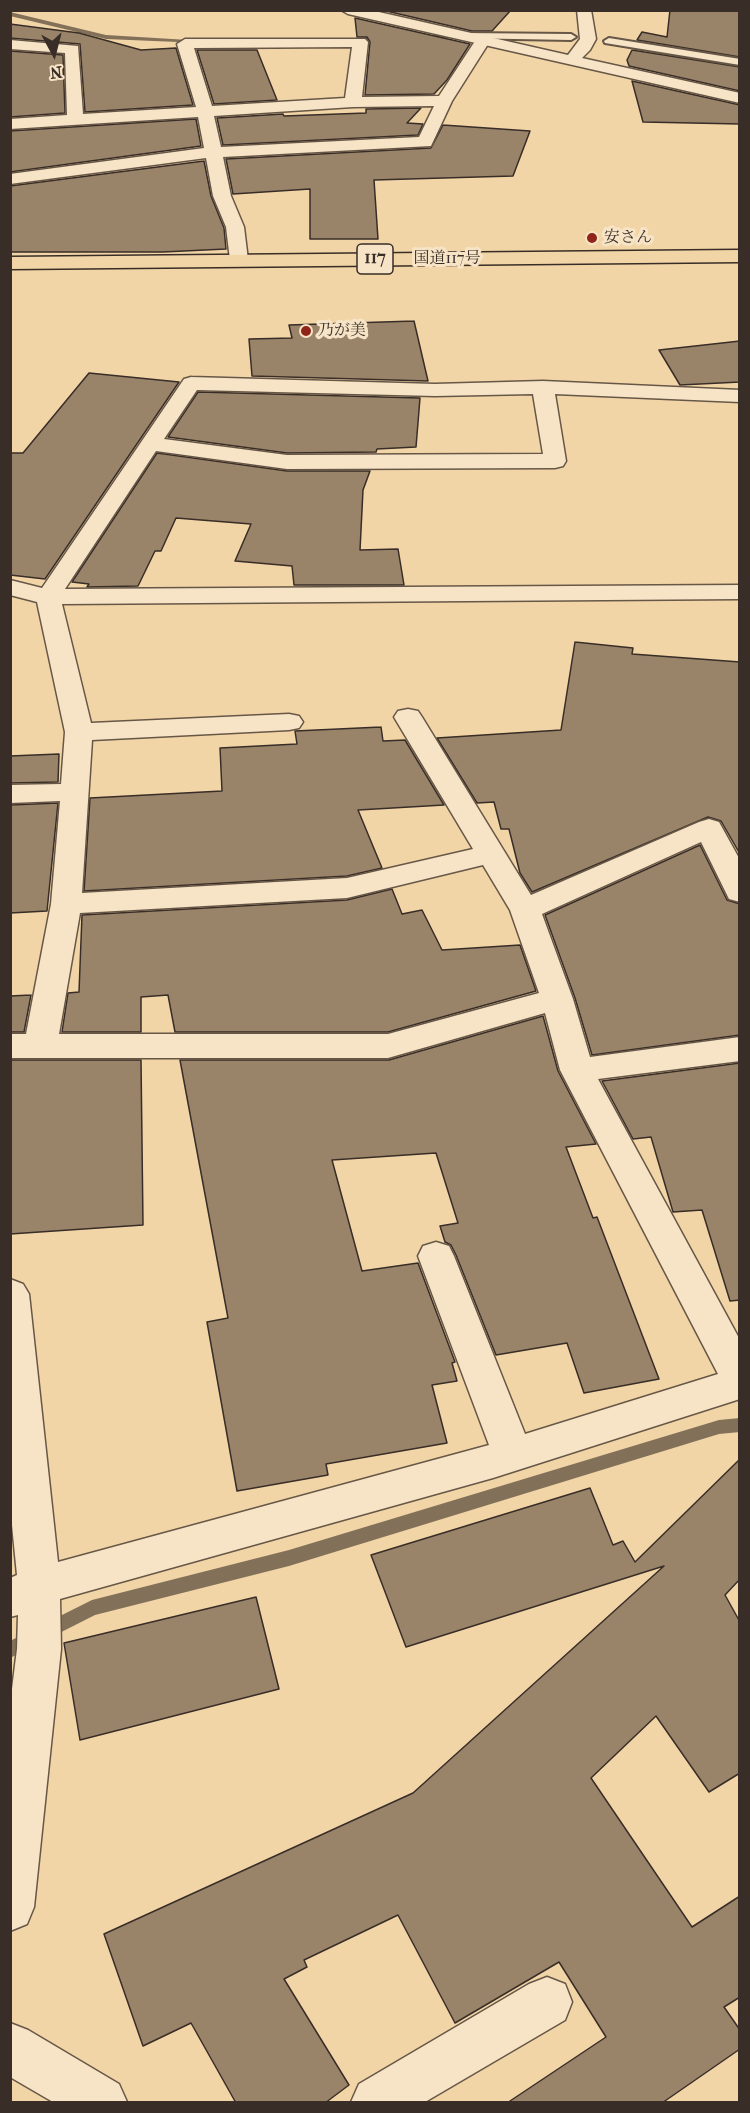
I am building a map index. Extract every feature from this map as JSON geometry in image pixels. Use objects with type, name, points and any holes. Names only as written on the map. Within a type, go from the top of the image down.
[{"type":"highway","name":"国道117号","points":[[10,263],[740,256]]},
{"type":"street","points":[[348,10],[740,98]]},
{"type":"street","points":[[570,61],[585,47],[588,39],[584,10]]},
{"type":"street","points":[[10,179],[213,152],[424,142],[444,102],[482,41]]},
{"type":"street","points":[[239,260],[235,227],[222,196],[205,110],[185,44],[360,42],[353,102]]},
{"type":"street","points":[[10,44],[73,50],[75,120]]},
{"type":"street","points":[[10,124],[353,102],[444,102]]},
{"type":"street","points":[[557,999],[388,1046],[25,1047],[66,904],[79,732],[48,597],[191,383],[435,390],[543,387],[740,396]]},
{"type":"street","points":[[150,444],[287,462],[555,461],[543,387]]},
{"type":"street","points":[[10,587],[48,597],[740,592]]},
{"type":"street","points":[[408,717],[525,910],[557,999],[577,1070],[740,1378]]},
{"type":"street","points":[[79,732],[289,722]]},
{"type":"street","points":[[10,794],[74,792]]},
{"type":"street","points":[[525,910],[709,828],[740,892]]},
{"type":"street","points":[[66,904],[347,888],[490,854]]},
{"type":"street","points":[[577,1070],[740,1049]]},
{"type":"street","points":[[436,1256],[513,1455]]},
{"type":"street","points":[[10,1294],[32,1610],[10,1907]]},
{"type":"street","points":[[32,1610],[740,1383]]},
{"type":"street","points":[[377,2103],[547,2002]]},
{"type":"street","points":[[10,2048],[101,2103]]},
{"type":"lane","points":[[463,36],[571,37]]},
{"type":"lane","points":[[609,41],[740,62]]},
{"type":"building","points":[[382,10],[511,10],[492,31],[472,31]]},
{"type":"building","points":[[670,10],[740,10],[740,57],[637,40],[642,32],[667,37]]},
{"type":"building","points":[[355,18],[470,44],[447,80],[434,94],[365,95],[370,42],[367,37],[357,37]]},
{"type":"building","points":[[10,24],[79,33],[141,50],[176,48],[193,105],[85,112],[80,44],[10,38]]},
{"type":"building","points":[[197,50],[257,50],[277,100],[214,104]]},
{"type":"building","points":[[632,50],[740,67],[740,91],[629,66],[627,60]]},
{"type":"building","points":[[10,51],[63,55],[65,113],[10,117]]},
{"type":"building","points":[[632,81],[740,105],[740,124],[643,122]]},
{"type":"building","points":[[421,108],[407,123],[423,124],[418,135],[223,145],[217,118],[366,113],[366,109]]},
{"type":"building","points":[[196,119],[201,146],[10,172],[10,131]]},
{"type":"building","points":[[443,125],[530,131],[513,176],[374,180],[378,239],[310,239],[310,189],[233,194],[226,159],[431,148]]},
{"type":"building","points":[[204,161],[211,196],[224,228],[226,249],[163,252],[10,252],[10,186]]},
{"type":"building","points":[[414,321],[428,381],[252,376],[249,339],[292,338],[289,325]]},
{"type":"building","points":[[740,341],[740,382],[680,385],[659,350]]},
{"type":"building","points":[[89,373],[179,382],[45,579],[10,575],[10,453],[23,453]]},
{"type":"building","points":[[198,392],[420,398],[416,447],[377,449],[376,452],[287,453],[168,437]]},
{"type":"building","points":[[157,453],[287,471],[370,471],[363,490],[360,550],[398,549],[404,585],[294,585],[292,566],[235,561],[251,524],[176,518],[161,551],[155,551],[138,586],[87,587],[89,584],[72,582]]},
{"type":"building","points":[[575,642],[633,648],[632,654],[740,662],[740,854],[721,821],[708,817],[532,892],[520,873],[509,829],[501,829],[494,802],[477,803],[437,738],[561,730]]},
{"type":"building","points":[[381,727],[383,741],[405,740],[444,805],[358,810],[382,868],[347,876],[84,891],[90,798],[222,791],[220,748],[297,744],[295,731]]},
{"type":"building","points":[[59,754],[58,782],[10,783],[10,756]]},
{"type":"building","points":[[58,803],[47,911],[10,913],[10,805]]},
{"type":"building","points":[[700,845],[727,900],[740,904],[740,1035],[592,1055],[575,998],[545,915]]},
{"type":"building","points":[[392,889],[402,914],[422,910],[442,950],[520,945],[536,991],[388,1032],[175,1032],[168,995],[141,997],[141,1032],[62,1032],[68,993],[79,992],[82,915],[347,900]]},
{"type":"building","points":[[31,995],[24,1032],[10,1032],[10,996]]},
{"type":"building","points":[[543,1016],[558,1071],[596,1144],[566,1147],[593,1218],[597,1217],[659,1379],[584,1393],[567,1343],[496,1355],[456,1255],[451,1245],[445,1242],[440,1226],[458,1223],[436,1153],[332,1160],[362,1271],[418,1263],[455,1362],[452,1363],[457,1381],[432,1385],[447,1443],[326,1464],[328,1475],[237,1491],[207,1322],[228,1318],[180,1060],[389,1060]]},
{"type":"building","points":[[10,1060],[141,1060],[143,1225],[10,1234]]},
{"type":"building","points":[[740,1063],[740,1300],[730,1301],[702,1210],[673,1212],[651,1137],[633,1139],[602,1081]]},
{"type":"building","points":[[740,1459],[740,1579],[725,1595],[740,1622],[740,1773],[709,1792],[656,1716],[591,1778],[692,1927],[740,1896],[740,1997],[724,2007],[740,2030],[740,2049],[662,2103],[507,2103],[606,2037],[559,1962],[455,2023],[398,1915],[304,1960],[307,1967],[284,1979],[349,2085],[325,2103],[236,2103],[191,2023],[143,2046],[104,1934],[413,1793],[664,1566],[406,1647],[371,1555],[590,1488],[613,1545],[623,1541],[635,1562]]},
{"type":"building","points":[[256,1597],[279,1689],[80,1740],[64,1643]]},
{"type":"waterway","points":[[10,14],[106,37],[202,41]]},
{"type":"waterway","points":[[332,41],[384,37]]},
{"type":"waterway","points":[[422,37],[446,37]]},
{"type":"waterway","points":[[623,46],[740,65]]},
{"type":"waterway","points":[[10,1650],[92,1608],[289,1558],[719,1427],[740,1425]]},
{"type":"place","name":"安さん","points":[[592,238]]},
{"type":"place","name":"乃が美","points":[[306,331]]}]
